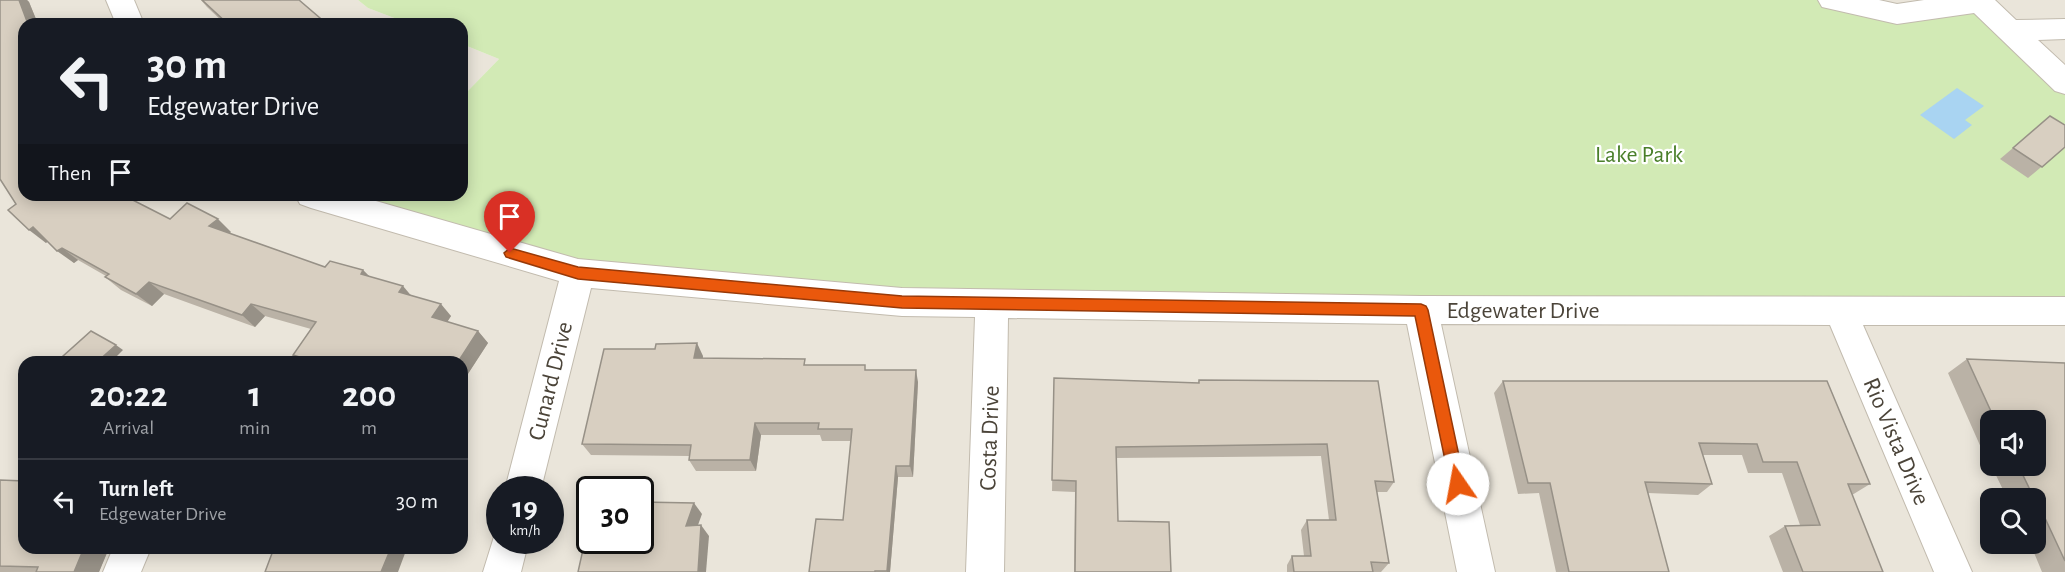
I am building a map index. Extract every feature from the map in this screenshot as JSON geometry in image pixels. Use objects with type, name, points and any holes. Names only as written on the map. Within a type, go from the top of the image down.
[{"type":"street","points":[[120,0],[128,18]]},
{"type":"street","points":[[1832,0],[1897,14],[1978,1],[2065,83]]},
{"type":"street","points":[[2009,30],[2065,29]]},
{"type":"street","name":"Edgewater Drive","points":[[332,201],[578,273],[902,302],[1421,310],[2065,310]]},
{"type":"street","name":"Cunard Drive","points":[[526,476],[578,273]]},
{"type":"street","name":"Costa Drive","points":[[985,572],[992,303]]},
{"type":"street","points":[[1421,310],[1476,572]]},
{"type":"street","name":"Rio Vista Drive","points":[[1840,310],[1953,572]]},
{"type":"street","points":[[122,572],[130,554]]},
{"type":"street","points":[[502,572],[506,554]]},
{"type":"shaded area","points":[[0,0],[358,0],[368,8],[394,18],[18,18],[18,201],[359,201],[353,207],[2065,311],[2065,572],[0,572]]},
{"type":"shaded area","points":[[1832,0],[2065,0],[2065,83],[1897,14]]},
{"type":"shaded area","points":[[468,46],[499,59],[468,91]]},
{"type":"green space","name":"Lake Park","points":[[358,0],[1834,0],[1897,14],[1979,2],[2065,83],[2065,311],[992,303],[578,273],[353,208],[359,201],[468,201],[468,91],[499,59],[468,46],[468,18],[394,18],[368,8]]},
{"type":"water","points":[[1957,88],[1984,106],[1965,120],[1972,125],[1954,139],[1920,115]]},
{"type":"building","points":[[0,0],[19,0],[26,18],[18,18],[18,201],[135,201],[170,219],[187,203],[218,219],[209,226],[325,267],[330,261],[363,270],[361,274],[403,286],[399,292],[441,304],[432,317],[478,331],[462,356],[293,355],[316,322],[251,304],[242,315],[149,282],[136,294],[105,277],[109,274],[62,248],[57,251],[33,227],[29,230],[8,210],[16,204],[0,179]]},
{"type":"building","points":[[202,0],[299,0],[320,18],[222,18]]},
{"type":"building","points":[[2050,116],[2065,125],[2065,147],[2042,167],[2013,148]]},
{"type":"building","points":[[91,331],[116,345],[104,356],[63,356]]},
{"type":"building","points":[[697,343],[694,358],[805,359],[804,365],[865,365],[865,370],[916,370],[910,466],[896,466],[887,571],[809,572],[816,519],[843,520],[852,429],[818,429],[819,423],[755,423],[750,460],[689,460],[691,445],[582,444],[604,349],[655,349],[656,344]]},
{"type":"building","points":[[1967,359],[2065,363],[2065,561],[2046,520],[2046,488],[2029,488],[2023,476],[2046,476],[2046,410],[1990,410]]},
{"type":"building","points":[[1054,378],[1199,383],[1199,380],[1378,381],[1394,482],[1375,481],[1389,563],[1371,562],[1373,572],[1294,572],[1292,556],[1311,556],[1307,520],[1336,520],[1327,444],[1116,447],[1118,521],[1169,522],[1171,572],[1075,572],[1076,481],[1052,480]]},
{"type":"building","points":[[1503,381],[1827,381],[1870,484],[1848,484],[1883,572],[1803,572],[1785,526],[1820,525],[1797,462],[1763,462],[1757,444],[1699,443],[1712,484],[1645,482],[1669,572],[1569,572],[1550,483],[1528,483]]},
{"type":"building","points":[[0,480],[18,481],[18,554],[82,554],[74,572],[36,572],[38,567],[0,566]]},
{"type":"building","points":[[654,502],[694,503],[686,526],[701,525],[698,572],[578,572],[582,554],[654,554]]},
{"type":"building","points":[[272,554],[388,554],[381,572],[265,572]]},
{"type":"route","points":[[510,253],[578,273],[902,302],[1421,310],[1458,484]]}]
